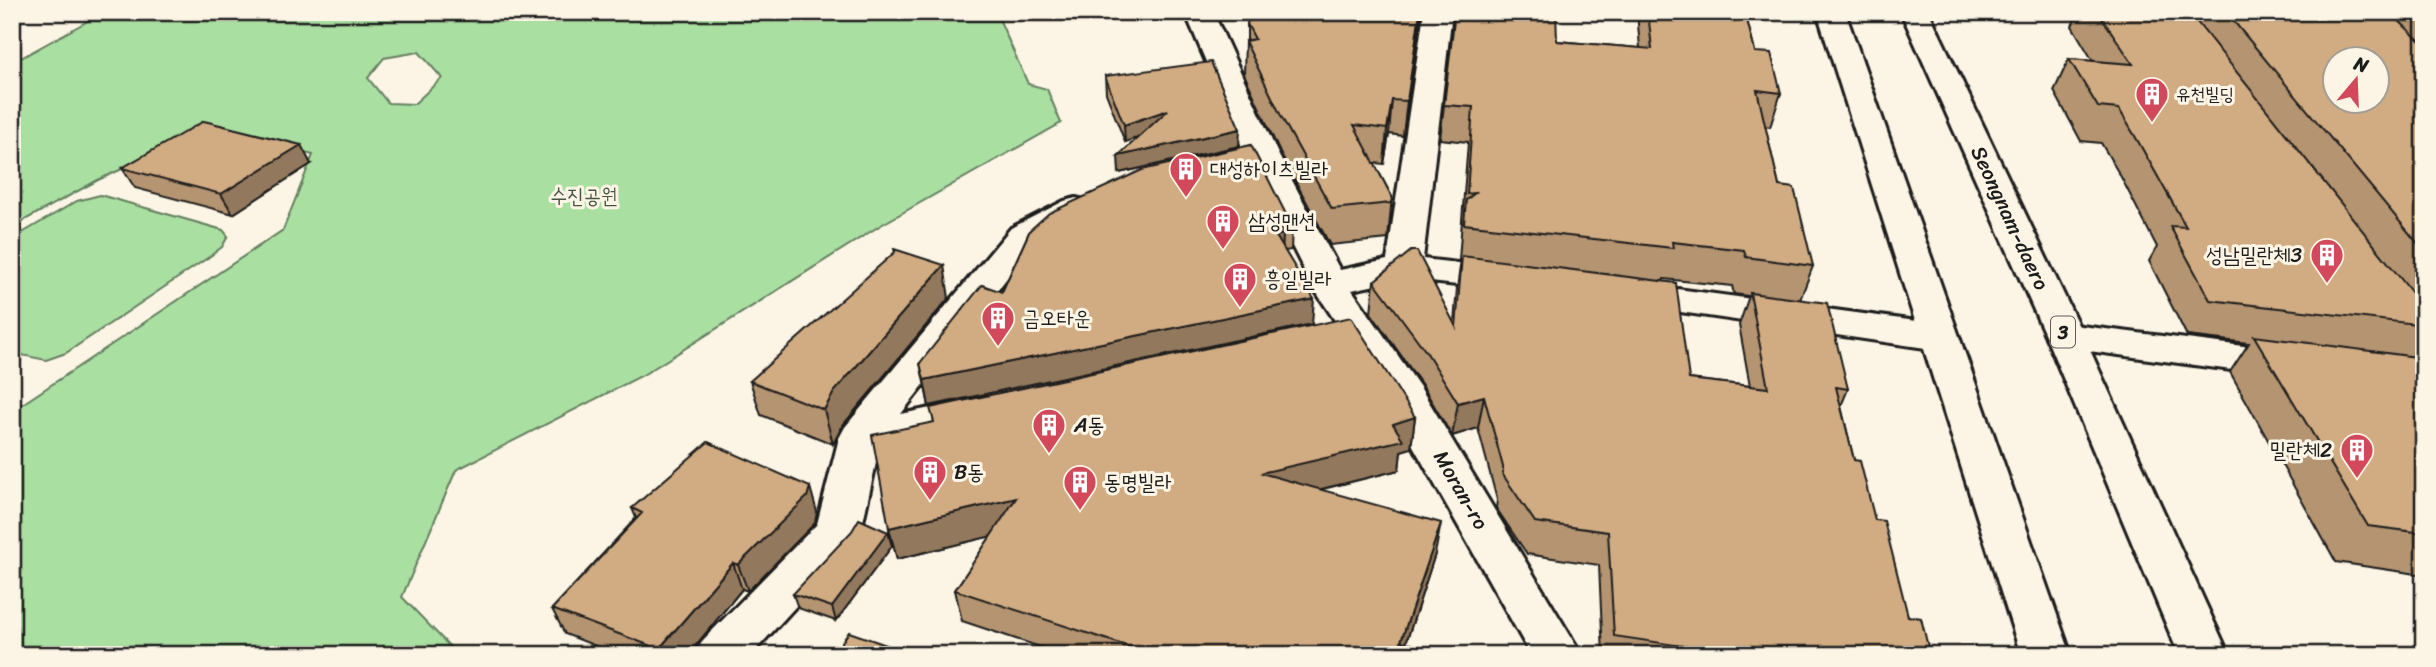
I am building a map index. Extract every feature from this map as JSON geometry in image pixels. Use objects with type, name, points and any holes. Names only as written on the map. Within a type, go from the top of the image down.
[{"type":"street","name":"Moran-ro","points":[[1199,12],[1262,154],[1329,284],[1406,397],[1557,655]]},
{"type":"street","points":[[1404,268],[1438,12]]},
{"type":"street","points":[[1831,12],[2046,655]]},
{"type":"street","name":"Seongnam-daero","points":[[1915,12],[2065,337],[2204,655]]},
{"type":"street","points":[[1171,175],[1262,154]]},
{"type":"street","points":[[720,655],[838,531],[860,438],[1023,235],[1110,193]]},
{"type":"street","points":[[1329,284],[1404,268],[1548,285]]},
{"type":"street","points":[[1587,289],[1939,337]]},
{"type":"street","points":[[1319,338],[1360,329]]},
{"type":"street","points":[[2065,337],[2327,369]]},
{"type":"street","points":[[860,438],[1022,403]]},
{"type":"green space","name":"수진공원","points":[[104,12],[996,12],[1028,84],[1047,89],[1061,123],[881,225],[643,375],[456,470],[402,597],[458,655],[12,655],[12,411],[283,230],[313,155],[210,129],[98,180],[12,227],[12,63]],"holes":[[[419,52],[442,78],[414,104],[388,103],[368,78],[384,58]]]},
{"type":"green space","points":[[100,195],[223,230],[228,236],[222,247],[209,257],[66,353],[46,360],[12,353],[12,239],[77,201]]},
{"type":"building","points":[[1251,12],[1420,12],[1407,101],[1392,100],[1387,129],[1354,125],[1392,197],[1391,203],[1332,209],[1282,118],[1245,41],[1255,39],[1247,24]]},
{"type":"building","points":[[1455,12],[1556,12],[1557,41],[1652,49],[1648,12],[1745,12],[1755,52],[1771,53],[1781,93],[1757,90],[1779,186],[1794,188],[1813,266],[1746,257],[1744,250],[1672,242],[1673,248],[1464,224],[1466,200],[1475,193],[1467,194],[1473,107],[1444,105]]},
{"type":"building","points":[[2098,12],[2189,12],[2424,308],[2424,325],[2210,300],[2170,226],[2186,227],[2139,143],[2119,109],[2098,107],[2069,59],[2133,64]]},
{"type":"building","points":[[2226,12],[2390,12],[2424,45],[2424,251]]},
{"type":"building","points":[[1211,62],[1240,129],[1118,156],[1168,110],[1124,125],[1105,76]]},
{"type":"building","points":[[204,121],[301,145],[221,194],[122,168]]},
{"type":"building","points":[[1251,145],[1292,226],[1279,227],[1283,234],[1276,236],[1314,299],[924,380],[920,363],[982,285],[1002,292],[1030,230],[1049,213],[1142,170]]},
{"type":"building","points":[[894,249],[944,265],[834,392],[824,410],[750,381],[895,252]]},
{"type":"building","points":[[1411,251],[1417,251],[1456,327],[1462,256],[1676,283],[1689,379],[1768,388],[1750,293],[1827,303],[1848,389],[1836,387],[1854,460],[1860,461],[1875,520],[1884,521],[1908,616],[1921,618],[1930,655],[1736,655],[1614,636],[1608,532],[1535,522],[1503,475],[1484,396],[1458,403],[1427,353],[1374,281]]},
{"type":"building","points":[[1351,317],[1415,417],[1393,424],[1403,440],[1261,473],[1441,523],[1401,641],[1446,655],[1154,655],[955,590],[1016,498],[889,528],[872,435],[934,422],[930,408]]},
{"type":"building","points":[[2254,336],[2424,358],[2424,533],[2368,526]]},
{"type":"building","points":[[708,442],[810,487],[807,497],[738,565],[733,563],[659,649],[552,609],[642,513],[632,508]]},
{"type":"building","points":[[859,519],[888,532],[832,607],[793,594],[852,531]]},
{"type":"building","points":[[849,632],[915,655],[833,655]]},
{"type":"place","name":"유천빌딩","points":[[2152,124]]},
{"type":"place","name":"대성하이츠빌라","points":[[1186,199]]},
{"type":"place","name":"삼성맨션","points":[[1223,251]]},
{"type":"place","name":"성남밀란체3","points":[[2327,285]]},
{"type":"place","name":"흥일빌라","points":[[1240,309]]},
{"type":"place","name":"금오타운","points":[[998,348]]},
{"type":"place","name":"A동","points":[[1049,455]]},
{"type":"place","name":"밀란체2","points":[[2357,480]]},
{"type":"place","name":"B동","points":[[930,502]]},
{"type":"place","name":"동명빌라","points":[[1080,512]]}]
